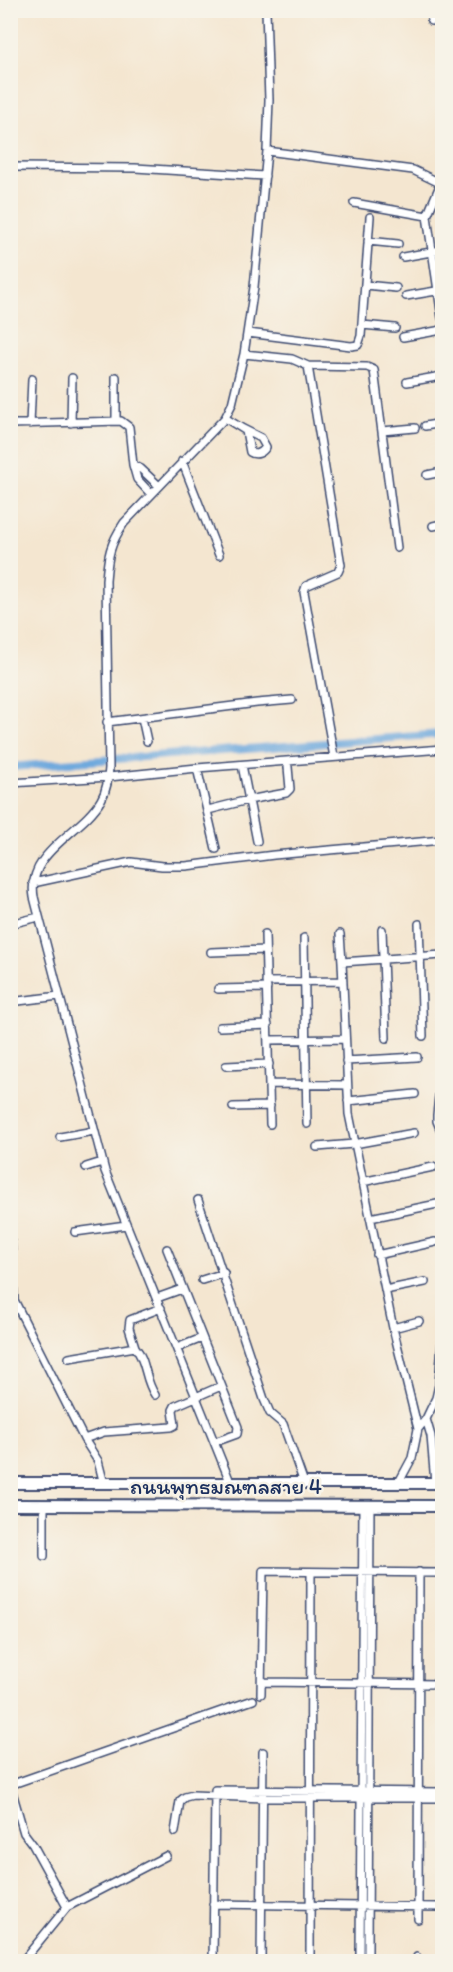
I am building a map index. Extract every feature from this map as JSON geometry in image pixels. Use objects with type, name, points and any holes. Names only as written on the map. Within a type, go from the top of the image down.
[{"type":"main road","name":"ถนนพุทธมณฑลสาย 4","points":[[12,1484],[439,1483]]},
{"type":"main road","name":"ถนนพุทธมณฑลสาย 4","points":[[10,1505],[442,1506]]},
{"type":"street","points":[[231,1484],[102,1162],[34,897],[33,883],[36,871],[46,857],[100,803],[107,788],[109,759],[106,580],[108,555],[112,542],[124,523],[225,418],[232,404],[248,333],[267,151],[269,100],[266,10]]},
{"type":"street","points":[[431,21],[442,21]]},
{"type":"street","points":[[267,151],[413,170],[442,183],[427,216],[440,291],[442,318]]},
{"type":"street","points":[[10,167],[135,168],[263,176]]},
{"type":"street","points":[[354,203],[427,216]]},
{"type":"street","points":[[248,333],[358,345],[362,325],[370,217]]},
{"type":"street","points":[[368,241],[398,244]]},
{"type":"street","points":[[403,257],[442,250]]},
{"type":"street","points":[[365,285],[396,288]]},
{"type":"street","points":[[406,296],[440,291]]},
{"type":"street","points":[[362,325],[395,328]]},
{"type":"street","points":[[404,337],[442,330]]},
{"type":"street","points":[[244,354],[292,359],[308,366],[367,367],[374,370],[396,548]]},
{"type":"street","points":[[308,366],[341,565],[338,572],[306,586],[304,592],[334,751]]},
{"type":"street","points":[[407,382],[442,376]]},
{"type":"street","points":[[116,377],[116,421]]},
{"type":"street","points":[[71,423],[72,378]]},
{"type":"street","points":[[30,424],[32,379]]},
{"type":"street","points":[[225,418],[246,430]]},
{"type":"street","points":[[10,424],[116,421],[127,423],[137,479],[151,494]]},
{"type":"street","points":[[425,426],[442,423]]},
{"type":"street","points":[[382,431],[416,428]]},
{"type":"street","points":[[182,461],[219,555]]},
{"type":"street","points":[[133,465],[141,469],[159,486]]},
{"type":"street","points":[[427,474],[442,472]]},
{"type":"street","points":[[433,526],[442,524]]},
{"type":"street","points":[[107,722],[292,700]]},
{"type":"street","points":[[142,718],[147,741]]},
{"type":"street","points":[[10,783],[242,765],[334,751],[442,749]]},
{"type":"street","points":[[242,765],[257,841]]},
{"type":"street","points":[[198,768],[216,849]]},
{"type":"street","points":[[208,810],[286,793],[290,789],[288,768]]},
{"type":"street","points":[[33,883],[131,862],[186,866],[274,855],[442,840]]},
{"type":"street","points":[[10,924],[39,917]]},
{"type":"street","points":[[419,924],[423,1036]]},
{"type":"street","points":[[382,930],[386,1038]]},
{"type":"street","points":[[265,934],[270,1124]]},
{"type":"street","points":[[340,934],[346,1085],[354,1144],[393,1328],[418,1429],[412,1458],[398,1484]]},
{"type":"street","points":[[304,938],[307,1124]]},
{"type":"street","points":[[212,952],[265,950]]},
{"type":"street","points":[[342,962],[442,955]]},
{"type":"street","points":[[218,989],[343,981]]},
{"type":"street","points":[[10,1002],[59,996]]},
{"type":"street","points":[[220,1027],[268,1025]]},
{"type":"street","points":[[269,1040],[345,1039]]},
{"type":"street","points":[[346,1061],[417,1057]]},
{"type":"street","points":[[226,1066],[269,1064]]},
{"type":"street","points":[[442,1068],[437,1115],[442,1132]]},
{"type":"street","points":[[269,1083],[346,1085]]},
{"type":"street","points":[[348,1101],[415,1095]]},
{"type":"street","points":[[233,1107],[270,1106]]},
{"type":"street","points":[[60,1137],[94,1131]]},
{"type":"street","points":[[317,1147],[354,1144],[414,1132]]},
{"type":"street","points":[[86,1167],[102,1162]]},
{"type":"street","points":[[362,1182],[433,1167]]},
{"type":"street","points":[[198,1200],[270,1413],[283,1424],[304,1483]]},
{"type":"street","points":[[370,1218],[442,1203]]},
{"type":"street","points":[[75,1232],[126,1225]]},
{"type":"street","points":[[11,1242],[14,1300],[98,1461],[104,1484]]},
{"type":"street","points":[[377,1255],[435,1242]]},
{"type":"street","points":[[167,1249],[239,1431],[234,1436],[215,1442]]},
{"type":"street","points":[[202,1280],[224,1273]]},
{"type":"street","points":[[385,1290],[425,1282]]},
{"type":"street","points":[[157,1298],[182,1289]]},
{"type":"street","points":[[155,1395],[148,1386],[141,1354],[135,1347],[129,1328],[130,1320],[161,1308]]},
{"type":"street","points":[[393,1328],[419,1321]]},
{"type":"street","points":[[177,1348],[202,1338]]},
{"type":"street","points":[[418,1429],[426,1419],[436,1398],[442,1372],[442,1341]]},
{"type":"street","points":[[69,1358],[135,1347]]},
{"type":"street","points":[[84,1438],[104,1432],[171,1427],[176,1422],[173,1407],[221,1386]]},
{"type":"street","points":[[426,1419],[439,1483]]},
{"type":"street","points":[[10,1456],[12,1484]]},
{"type":"street","points":[[44,1505],[44,1556]]},
{"type":"street","points":[[364,1906],[368,1954],[365,1958],[360,1955],[364,1906],[367,1505]]},
{"type":"street","points":[[261,1694],[263,1571],[442,1573]]},
{"type":"street","points":[[310,1962],[311,1572]]},
{"type":"street","points":[[418,1919],[419,1572]]},
{"type":"street","points":[[262,1682],[442,1684]]},
{"type":"street","points":[[67,1907],[24,1833],[10,1785],[254,1700]]},
{"type":"street","points":[[261,1962],[263,1752]]},
{"type":"street","points":[[213,1962],[214,1798],[216,1790],[263,1795],[418,1795],[442,1792]]},
{"type":"street","points":[[418,1795],[442,1798]]},
{"type":"street","points":[[175,1833],[181,1799],[193,1796],[214,1798]]},
{"type":"street","points":[[22,1962],[67,1907],[166,1856]]},
{"type":"street","points":[[213,1904],[442,1907]]},
{"type":"waterway","points":[[10,767],[442,734]]}]
